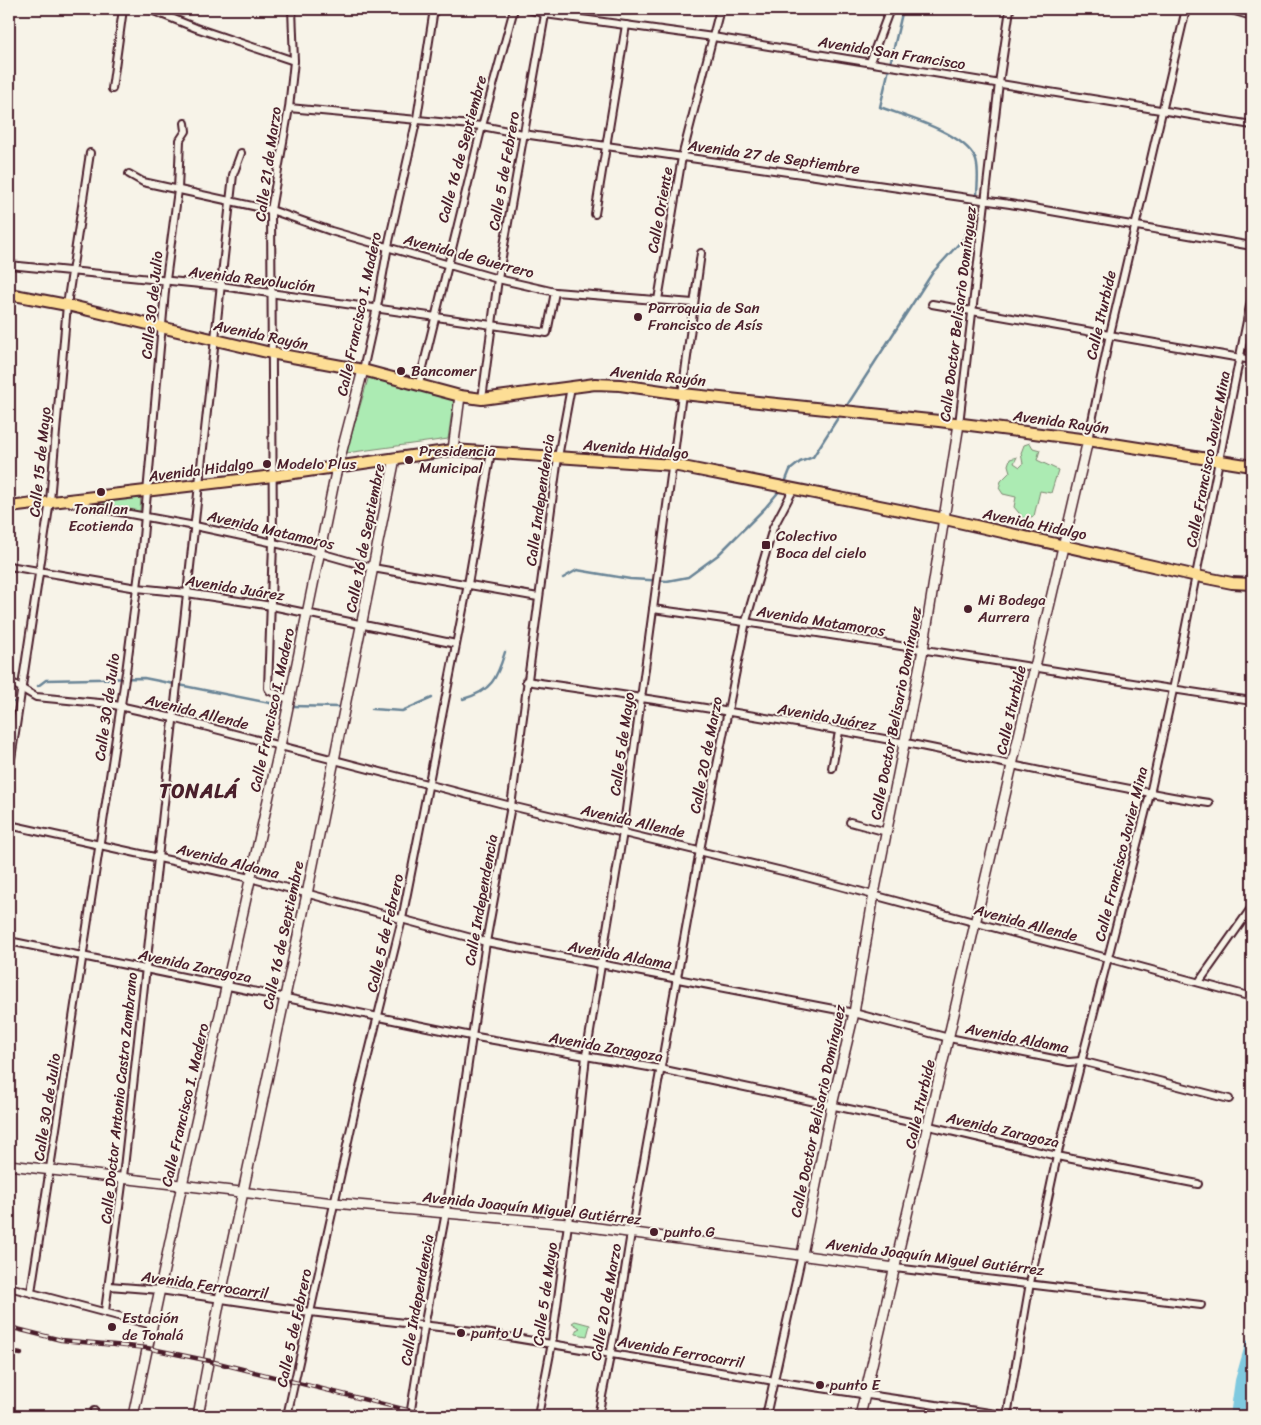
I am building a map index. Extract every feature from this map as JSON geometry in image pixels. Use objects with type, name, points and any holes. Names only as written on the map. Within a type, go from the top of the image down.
[{"type":"main road","name":"Avenida Rayón","points":[[9,294],[67,305],[271,353],[363,370],[460,396],[482,398],[571,387],[620,385],[683,394],[857,412],[1088,440],[1252,466]]},
{"type":"main road","name":"Avenida Hidalgo","points":[[9,507],[54,500],[146,492],[273,476],[453,450],[491,452],[673,465],[944,519],[1232,583],[1252,584]]},
{"type":"street","points":[[112,89],[123,9]]},
{"type":"street","points":[[149,9],[162,11],[196,28],[294,61]]},
{"type":"street","name":"Calle 21 de Marzo","points":[[271,353],[271,210],[289,108],[294,61],[292,9]]},
{"type":"street","name":"Calle Francisco I. Madero","points":[[133,1416],[182,1185],[280,746],[337,467],[363,370],[377,308],[388,246],[417,118],[434,9]]},
{"type":"street","name":"Calle 16 de Septiembre","points":[[419,384],[447,264],[514,9]]},
{"type":"street","name":"Avenida San Francisco","points":[[528,9],[1252,124]]},
{"type":"street","name":"Calle Oriente","points":[[658,300],[682,157],[720,9]]},
{"type":"street","points":[[870,62],[890,9]]},
{"type":"street","name":"Calle Doctor Belisario Domínguez","points":[[766,1416],[802,1254],[832,1105],[854,1014],[874,894],[923,650],[959,424],[974,310],[999,83],[1010,9]]},
{"type":"street","name":"Calle Iturbide","points":[[860,1416],[1064,545],[1110,334],[1186,9]]},
{"type":"street","points":[[1228,9],[1252,16]]},
{"type":"street","name":"Calle 5 de Febrero","points":[[482,398],[498,279],[545,11]]},
{"type":"street","points":[[595,214],[626,25]]},
{"type":"street","name":"Avenida 27 de Septiembre","points":[[289,108],[417,118],[482,126],[523,134],[986,201],[1252,246]]},
{"type":"street","name":"Calle 30 de Julio","points":[[30,1292],[126,672],[137,588],[166,280],[178,190],[180,140],[186,130],[185,123]]},
{"type":"street","name":"Calle 15 de Mayo","points":[[9,772],[20,686],[54,500],[67,305],[90,153]]},
{"type":"street","name":"Calle Doctor Antonio Castro Zambrano","points":[[105,1312],[123,1177],[195,526],[213,340],[233,175],[241,153]]},
{"type":"street","name":"Avenida de Guerrero","points":[[129,174],[143,182],[271,210],[331,231],[498,279],[555,292],[693,303]]},
{"type":"street","name":"Calle 5 de Mayo","points":[[538,1416],[552,1343],[568,1224],[586,1056],[623,832],[701,253]]},
{"type":"street","name":"Avenida Revolución","points":[[9,265],[221,286],[547,333],[555,292]]},
{"type":"street","name":"Calle Francisco Javier Mina","points":[[1008,1416],[1030,1283],[1057,1156],[1150,794],[1174,690],[1252,296]]},
{"type":"street","points":[[932,304],[1252,360]]},
{"type":"street","points":[[271,353],[273,543],[268,690],[288,702]]},
{"type":"street","name":"Calle Independencia","points":[[410,1416],[424,1326],[446,1212],[486,942],[511,806],[526,681],[558,457],[571,387]]},
{"type":"street","points":[[453,450],[460,396]]},
{"type":"street","name":"Calle 5 de Febrero","points":[[287,1414],[334,1203],[402,919],[468,584],[491,452]]},
{"type":"street","name":"Calle 16 de Septiembre","points":[[198,1416],[220,1299],[307,894],[395,458]]},
{"type":"street","name":"Calle 20 de Marzo","points":[[598,1416],[676,978],[746,621],[773,528],[791,489]]},
{"type":"street","name":"Avenida Matamoros","points":[[54,500],[195,526],[320,553],[373,568],[538,597]]},
{"type":"street","name":"Avenida Juárez","points":[[9,566],[137,588],[187,592],[307,612],[456,644]]},
{"type":"street","name":"Avenida Matamoros","points":[[653,609],[746,621],[1035,669],[1252,701]]},
{"type":"street","name":"Avenida Allende","points":[[9,681],[20,686],[30,696],[121,706],[173,718],[511,806],[700,850],[874,894],[1252,997]]},
{"type":"street","name":"Avenida Juárez","points":[[526,681],[641,698],[905,743],[1150,794],[1209,803]]},
{"type":"street","points":[[832,768],[839,732]]},
{"type":"street","points":[[850,822],[887,832]]},
{"type":"street","name":"Avenida Aldama","points":[[9,825],[158,856],[250,878],[486,942],[854,1014],[949,1038],[1069,1062],[1081,1061],[1229,1099]]},
{"type":"street","points":[[1199,982],[1252,908]]},
{"type":"street","name":"Avenida Zaragoza","points":[[9,941],[471,1036],[660,1069],[929,1126],[1057,1156],[1198,1184]]},
{"type":"street","name":"Avenida Joaquín Miguel Gutiérrez","points":[[9,1166],[123,1177],[334,1203],[568,1224],[962,1277],[1030,1283],[1201,1305]]},
{"type":"street","name":"Avenida Ferrocarril","points":[[109,1286],[160,1290],[310,1312],[552,1343],[774,1381],[1008,1416]]},
{"type":"street","points":[[9,1288],[152,1325]]},
{"type":"street","points":[[287,1414],[302,1416]]},
{"type":"green space","points":[[369,376],[454,397],[448,439],[346,453]]},
{"type":"green space","points":[[1030,443],[1033,448],[1040,450],[1037,460],[1058,470],[1051,493],[1040,491],[1034,516],[1024,519],[1014,507],[1016,497],[1003,494],[999,488],[1001,481],[1010,472],[1008,465],[1010,459],[1017,457],[1014,463],[1020,467],[1023,464],[1021,453],[1024,445]]},
{"type":"green space","points":[[141,494],[140,512],[104,504],[103,500]]},
{"type":"green space","points":[[575,1321],[590,1325],[587,1336],[576,1334],[576,1330],[580,1328],[572,1323]]},
{"type":"waterway","points":[[903,9],[880,107],[932,126],[958,140],[968,149],[975,158],[977,167],[977,196]]},
{"type":"waterway","points":[[846,407],[933,272],[965,237],[974,208]]},
{"type":"waterway","points":[[784,485],[790,470],[800,462],[813,457],[841,413]]},
{"type":"waterway","points":[[563,578],[577,570],[630,579],[667,581],[688,577],[718,555],[765,508],[781,489]]},
{"type":"waterway","points":[[463,699],[481,692],[492,682],[505,652]]},
{"type":"waterway","points":[[38,686],[46,680],[144,678],[285,706]]},
{"type":"waterway","points":[[372,709],[402,711],[432,698]]},
{"type":"waterway","points":[[291,706],[339,707]]},
{"type":"waterway","points":[[1237,1416],[1242,1381],[1252,1346]]},
{"type":"railway","points":[[9,1327],[61,1340],[147,1348],[210,1361],[431,1416]]},
{"type":"railway","points":[[9,1352],[21,1354]]},
{"type":"place","name":"Parroquia de San Francisco de Asís","points":[[638,317]]},
{"type":"place","name":"Bancomer","points":[[401,371]]},
{"type":"place","name":"Presidencia Municipal","points":[[409,460]]},
{"type":"place","name":"Modelo Plus","points":[[267,464]]},
{"type":"place","name":"Tonallan Ecotienda","points":[[101,492]]},
{"type":"place","name":"Colectivo Boca del cielo","points":[[766,545]]},
{"type":"place","name":"Mi Bodega Aurrera","points":[[968,609]]},
{"type":"place","name":"punto G","points":[[654,1232]]},
{"type":"place","name":"Estación de Tonalá","points":[[112,1327]]},
{"type":"place","name":"punto U","points":[[461,1333]]},
{"type":"place","name":"punto E","points":[[820,1385]]},
{"type":"district","name":"TONALÁ","points":[[199,791]]}]
